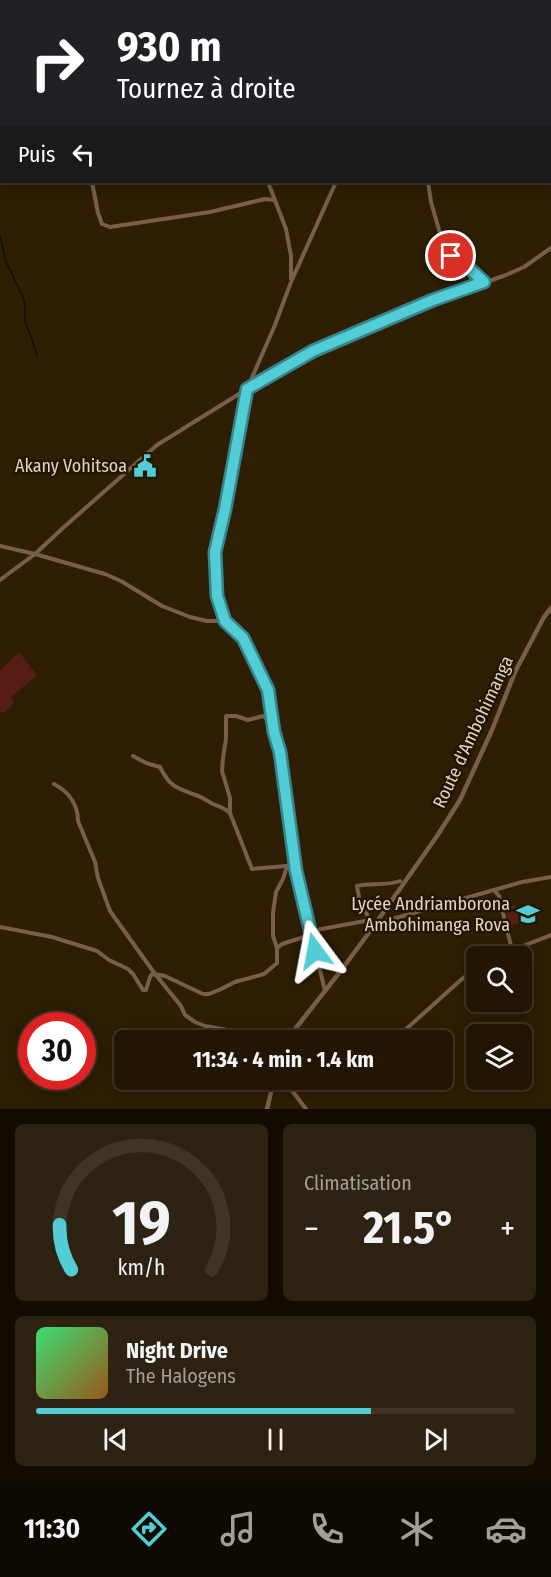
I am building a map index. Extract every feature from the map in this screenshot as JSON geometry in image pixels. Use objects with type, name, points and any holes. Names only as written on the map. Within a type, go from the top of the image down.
[{"type":"street","points":[[92,183],[102,224],[110,227],[210,212],[265,199],[274,200]]},
{"type":"street","points":[[268,183],[286,229],[291,256],[291,282]]},
{"type":"street","points":[[325,991],[295,864],[280,752],[274,732],[268,690],[243,638],[225,621],[217,596],[215,552],[247,389],[291,282],[336,183]]},
{"type":"street","points":[[428,183],[443,244],[451,256],[484,282]]},
{"type":"street","points":[[0,580],[36,554],[157,445],[247,389],[313,351],[433,300],[506,275],[524,267],[551,248]]},
{"type":"street","points":[[0,546],[105,574],[162,606],[190,617],[207,621],[225,621]]},
{"type":"street","name":"Route d'Ambohimanga","points":[[295,1030],[437,836],[460,800],[488,740],[515,672],[551,608]]},
{"type":"street","points":[[274,732],[268,720],[263,716],[250,720],[226,716],[222,771],[230,798],[230,813],[252,869],[295,864]]},
{"type":"street","points":[[133,756],[160,767],[171,784],[179,790],[198,795],[230,813]]},
{"type":"street","points":[[54,784],[67,793],[74,802],[78,821],[92,853],[110,911],[185,1015],[205,1026],[227,1030]]},
{"type":"street","points":[[0,927],[59,939],[97,951],[128,969],[143,990],[146,990],[151,975],[155,974],[172,978],[203,994],[209,994],[235,982],[264,974],[277,963],[277,948],[273,936],[273,913],[276,892],[287,866]]},
{"type":"street","points":[[310,931],[364,921],[373,923],[529,880],[551,877]]},
{"type":"street","points":[[373,923],[360,903],[357,886],[393,884],[400,881]]},
{"type":"street","points":[[495,890],[499,896],[512,946]]},
{"type":"street","points":[[277,948],[282,944],[310,935],[310,931]]},
{"type":"street","points":[[523,946],[551,935]]},
{"type":"street","points":[[405,1030],[466,976]]},
{"type":"street","points":[[267,1109],[272,1090]]},
{"type":"street","points":[[292,1090],[306,1109]]},
{"type":"shaded area","points":[[19,652],[37,675],[11,697],[14,703],[5,712],[0,713],[0,670]]},
{"type":"shaded area","points":[[515,905],[520,923],[510,926],[505,908]]},
{"type":"waterway","points":[[0,236],[6,262],[23,297],[25,322],[37,357]]},
{"type":"place","name":"Akany Vohitsoa","points":[[145,466]]},
{"type":"place","name":"Lycée Andriamborona Ambohimanga Rova","points":[[528,914]]},
{"type":"route","points":[[315,951],[296,871],[280,752],[274,732],[268,690],[243,638],[225,621],[217,596],[215,552],[247,389],[313,351],[433,300],[484,282],[451,256]]}]
